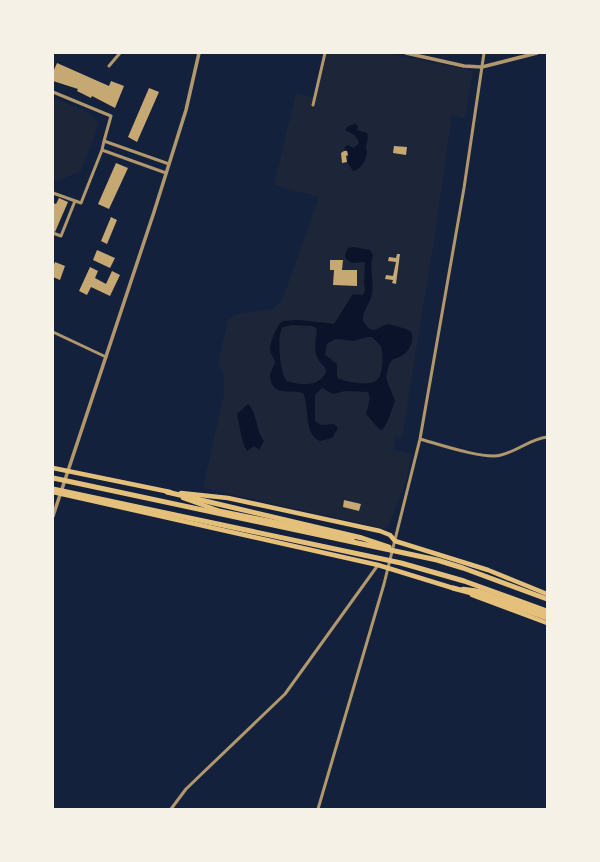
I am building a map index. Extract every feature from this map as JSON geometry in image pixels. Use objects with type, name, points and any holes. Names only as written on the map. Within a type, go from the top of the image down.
[{"type":"highway","points":[[53,478],[406,553],[463,568],[547,599]]},
{"type":"highway","points":[[53,489],[408,564],[464,581],[547,611]]},
{"type":"highway","points":[[167,492],[362,538],[406,553]]},
{"type":"highway","points":[[453,588],[494,599],[547,617]]},
{"type":"main road","points":[[53,468],[167,492],[228,498],[380,531],[390,535],[395,541],[488,570],[547,594]]},
{"type":"main road","points":[[53,492],[378,565],[453,588],[547,623]]},
{"type":"main road","points":[[167,492],[220,511],[388,545],[395,541]]},
{"type":"main road","points":[[453,588],[479,591],[547,617]]},
{"type":"street","points":[[109,66],[120,53]]},
{"type":"street","points":[[53,516],[69,472],[116,322],[169,164],[186,110],[199,53]]},
{"type":"street","points":[[313,105],[325,53]]},
{"type":"street","points":[[406,53],[464,66],[482,67],[537,53]]},
{"type":"street","points":[[318,809],[388,568],[420,439],[464,188],[484,53]]},
{"type":"street","points":[[53,92],[111,116],[102,150],[81,204],[53,193]]},
{"type":"street","points":[[104,140],[169,164]]},
{"type":"street","points":[[102,150],[166,173]]},
{"type":"street","points":[[53,233],[60,236],[75,201]]},
{"type":"street","points":[[53,332],[106,357]]},
{"type":"street","points":[[420,439],[494,456],[509,453],[530,442],[547,438]]},
{"type":"street","points":[[171,809],[186,789],[285,694],[378,565]]},
{"type":"shaded area","points":[[324,53],[384,53],[473,71],[465,118],[452,115],[435,234],[402,438],[396,436],[393,450],[412,454],[405,485],[387,529],[203,488],[224,394],[224,377],[218,364],[228,320],[237,314],[273,309],[283,298],[319,197],[274,185],[296,93],[313,97]]},
{"type":"shaded area","points":[[53,98],[88,112],[99,123],[81,171],[57,181],[53,179]]},
{"type":"shaded area","points":[[355,124],[358,126],[357,130],[367,133],[368,138],[366,147],[367,155],[365,161],[359,169],[353,171],[347,162],[349,155],[347,150],[344,148],[347,145],[354,148],[359,143],[352,133],[345,130],[348,126]]},
{"type":"shaded area","points":[[353,247],[370,250],[373,255],[371,265],[372,294],[363,317],[363,321],[370,329],[373,330],[389,324],[406,329],[411,332],[412,341],[406,353],[393,359],[389,364],[386,378],[395,401],[387,423],[382,430],[379,429],[366,414],[370,398],[368,392],[345,391],[333,394],[322,388],[315,395],[315,421],[321,425],[334,424],[338,428],[332,438],[320,441],[311,433],[303,393],[278,390],[274,387],[270,374],[275,361],[270,352],[270,346],[276,330],[283,321],[300,320],[334,324],[353,294],[363,295],[365,290],[365,262],[351,263],[346,259],[345,255],[348,248]],"holes":[[[292,325],[312,326],[317,329],[315,345],[316,355],[325,367],[326,372],[319,381],[309,384],[298,384],[287,381],[282,371],[279,345],[281,331],[283,327]],[[372,337],[381,346],[382,364],[379,377],[374,382],[364,384],[339,379],[337,377],[337,364],[325,355],[327,344],[335,339],[354,341]]]},
{"type":"shaded area","points":[[248,404],[253,412],[259,432],[264,441],[259,450],[254,446],[247,451],[242,438],[237,414]]},
{"type":"building","points":[[57,63],[109,86],[111,81],[124,86],[115,108],[92,96],[91,98],[77,91],[78,89],[53,81],[53,72]]},
{"type":"building","points":[[149,88],[159,92],[137,142],[128,137]]},
{"type":"building","points":[[394,146],[407,147],[406,155],[393,153]]},
{"type":"building","points":[[347,151],[347,162],[342,163],[341,153]]},
{"type":"building","points":[[116,163],[128,168],[109,209],[98,204]]},
{"type":"building","points":[[59,198],[68,202],[55,232],[53,231],[53,203],[56,204]]},
{"type":"building","points":[[111,217],[117,220],[107,244],[101,241]]},
{"type":"building","points":[[97,250],[115,258],[110,268],[93,260]]},
{"type":"building","points":[[397,254],[400,254],[396,284],[392,283],[393,280],[385,279],[386,275],[393,276],[396,262],[388,261],[389,257],[396,258]]},
{"type":"building","points":[[330,260],[343,260],[342,270],[357,270],[357,286],[333,285],[334,270],[330,270]]},
{"type":"building","points":[[55,262],[65,266],[60,280],[53,277],[53,267]]},
{"type":"building","points":[[90,267],[98,271],[95,278],[106,284],[112,271],[120,275],[110,296],[91,287],[87,295],[79,291]]},
{"type":"building","points":[[344,500],[361,504],[359,511],[343,507]]}]
